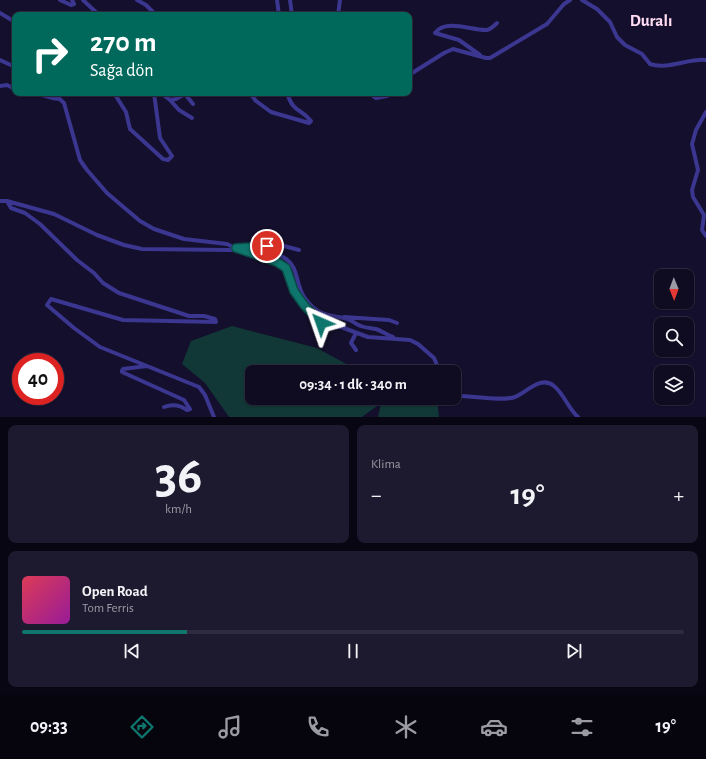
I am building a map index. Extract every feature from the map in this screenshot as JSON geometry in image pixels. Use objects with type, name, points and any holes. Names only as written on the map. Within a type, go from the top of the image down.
[{"type":"street","points":[[60,0],[71,5],[74,4],[72,0]]},
{"type":"street","points":[[83,0],[96,12]]},
{"type":"street","points":[[137,0],[146,5],[153,12]]},
{"type":"street","points":[[276,0],[278,12]]},
{"type":"street","points":[[290,0],[292,12]]},
{"type":"street","points":[[338,12],[340,0]]},
{"type":"street","points":[[412,74],[448,51],[454,50],[490,58],[547,24],[565,2],[570,0]]},
{"type":"street","points":[[582,0],[597,9],[610,22],[617,38],[627,46],[642,54],[650,64],[681,64],[695,59],[706,60]]},
{"type":"street","points":[[0,13],[12,20]]},
{"type":"street","points":[[486,58],[459,40],[435,33],[444,28],[456,26],[486,30],[497,23]]},
{"type":"street","points":[[0,60],[12,66]]},
{"type":"street","points":[[412,70],[418,69]]},
{"type":"street","points":[[0,86],[7,85],[12,88]]},
{"type":"street","points":[[48,96],[54,99],[60,99]]},
{"type":"street","points":[[56,96],[64,103],[80,160],[107,193],[140,221],[154,229],[184,238],[208,240],[227,244],[241,251],[277,262],[286,268],[294,291],[304,305],[321,323],[329,327],[341,327],[368,337],[410,340],[418,344],[434,358],[437,365]]},
{"type":"street","points":[[116,96],[126,112],[130,129],[163,159],[168,160],[172,156],[160,138],[154,96]]},
{"type":"street","points":[[165,96],[179,110],[192,118]]},
{"type":"street","points":[[170,100],[182,96]]},
{"type":"street","points":[[187,96],[193,104]]},
{"type":"street","points":[[253,96],[271,112],[309,123],[311,121],[296,110],[291,104],[288,96]]},
{"type":"street","points":[[373,96],[376,98],[387,96]]},
{"type":"street","points":[[706,112],[696,130],[692,144],[698,168],[692,190],[693,197],[704,215],[702,230],[706,236]]},
{"type":"street","points":[[0,201],[7,201],[54,214],[97,235],[124,245],[142,249],[284,246],[299,250]]},
{"type":"street","points":[[7,201],[11,208],[25,213],[40,224],[103,283],[119,293],[189,316],[204,316],[216,319],[216,322],[123,320],[51,299],[47,305],[49,309],[100,347],[199,386],[205,395],[214,417]]},
{"type":"street","points":[[241,251],[272,253],[290,260],[295,266],[303,294],[312,304],[327,316],[349,316],[359,319],[389,320],[397,323]]},
{"type":"street","points":[[340,317],[361,326],[378,330],[397,339]]},
{"type":"street","points":[[356,333],[351,343],[356,350]]},
{"type":"street","points":[[150,366],[123,369],[122,372],[184,400],[190,409],[187,410],[174,405],[164,408]]},
{"type":"street","points":[[461,396],[515,397],[538,383],[546,382],[554,386],[578,417]]},
{"type":"green space","points":[[232,326],[317,348],[348,365],[245,365],[245,405],[378,405],[362,417],[229,417],[205,383],[182,364],[191,341]]},
{"type":"green space","points":[[381,405],[438,405],[439,417],[378,417]]},
{"type":"district","name":"Duralı","points":[[651,20]]},
{"type":"route","points":[[267,246],[236,248],[241,251],[277,262],[286,268],[294,291],[304,305],[321,323]]}]
